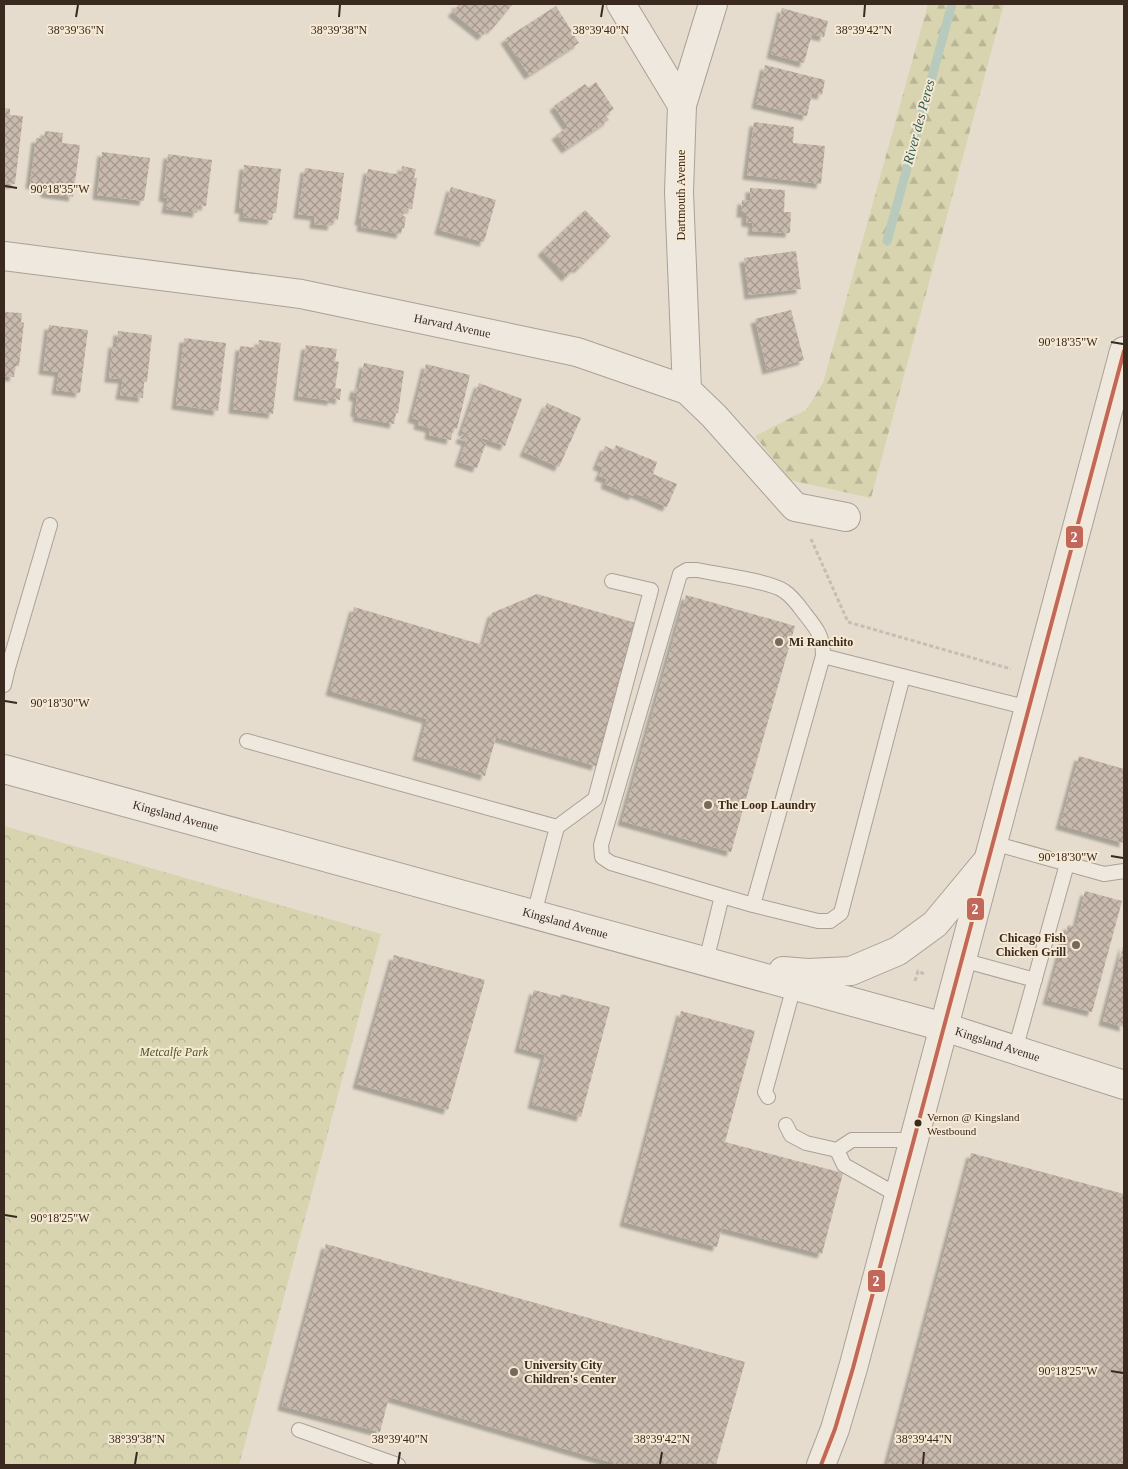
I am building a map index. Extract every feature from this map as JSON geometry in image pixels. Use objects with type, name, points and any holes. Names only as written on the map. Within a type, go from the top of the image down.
[{"type":"street","points":[[621,4],[682,104]]},
{"type":"street","name":"Dartmouth Avenue","points":[[686,390],[678,192],[682,104],[713,4]]},
{"type":"street","name":"Harvard Avenue","points":[[4,256],[301,294],[577,352],[686,390],[714,416],[796,506]]},
{"type":"street","points":[[821,1465],[853,1368],[1124,350]]},
{"type":"street","points":[[796,506],[846,516]]},
{"type":"street","name":"Kingsland Avenue","points":[[4,769],[944,1027],[1124,1085]]},
{"type":"street","points":[[714,964],[808,973],[851,971],[898,951],[935,924],[991,851]]},
{"type":"lane","points":[[4,685],[6,667],[50,525]]},
{"type":"lane","points":[[753,905],[823,656],[823,643],[818,630],[784,590],[772,585],[697,570],[687,570],[680,574],[602,844],[602,856],[611,862],[753,905],[818,921],[830,921],[841,914],[904,676]]},
{"type":"lane","points":[[534,914],[557,827],[595,799],[650,590],[612,581]]},
{"type":"lane","points":[[823,656],[1029,708]]},
{"type":"lane","points":[[247,741],[557,827]]},
{"type":"lane","points":[[991,851],[1068,864],[1104,874],[1124,871]]},
{"type":"lane","points":[[1015,1050],[1068,864]]},
{"type":"lane","points":[[714,964],[722,896]]},
{"type":"lane","points":[[962,960],[1035,980]]},
{"type":"lane","points":[[768,1097],[765,1092],[794,986]]},
{"type":"lane","points":[[786,1125],[791,1135],[806,1143],[837,1150],[852,1140],[914,1140]]},
{"type":"lane","points":[[837,1150],[844,1165],[899,1196]]},
{"type":"lane","points":[[299,1430],[398,1465]]},
{"type":"path","points":[[796,506],[848,622],[1038,676]]},
{"type":"path","points":[[916,980],[918,971],[926,975]]},
{"type":"green space","points":[[928,4],[1004,4],[871,498],[790,480],[755,436],[806,410],[823,383]]},
{"type":"green space","name":"Metcalfe Park","points":[[4,826],[381,934],[239,1465],[4,1465]]},
{"type":"building","points":[[455,4],[513,4],[491,30],[489,28],[482,36],[452,12],[458,6]]},
{"type":"building","points":[[556,6],[579,43],[529,75],[505,39]]},
{"type":"building","points":[[782,8],[828,21],[824,37],[812,34],[804,63],[771,54]]},
{"type":"building","points":[[765,65],[825,80],[822,95],[812,93],[807,116],[756,104]]},
{"type":"building","points":[[596,82],[614,109],[605,115],[609,120],[566,149],[556,135],[568,127],[554,106],[585,84],[588,88]]},
{"type":"building","points":[[4,108],[10,109],[10,115],[23,116],[15,184],[4,183]]},
{"type":"building","points":[[754,122],[794,127],[793,143],[825,146],[821,184],[747,175]]},
{"type":"building","points":[[45,131],[63,133],[62,143],[80,145],[73,197],[45,193],[46,187],[30,184],[36,138],[44,139]]},
{"type":"building","points":[[102,152],[150,158],[144,201],[97,195]]},
{"type":"building","points":[[168,154],[212,160],[206,206],[199,205],[197,213],[166,209],[168,198],[163,197]]},
{"type":"building","points":[[244,165],[281,169],[276,213],[273,213],[272,220],[243,217],[244,209],[239,209]]},
{"type":"building","points":[[402,166],[416,169],[414,178],[417,178],[412,209],[407,208],[407,212],[404,211],[403,216],[406,217],[401,234],[361,227],[362,221],[359,221],[368,169],[401,175]]},
{"type":"building","points":[[305,168],[344,173],[338,220],[333,219],[332,226],[314,224],[315,216],[298,214]]},
{"type":"building","points":[[451,187],[496,200],[484,242],[439,230]]},
{"type":"building","points":[[750,188],[785,190],[784,212],[791,212],[790,233],[752,231],[753,223],[746,222],[746,213],[741,213],[742,200],[750,201]]},
{"type":"building","points":[[585,210],[611,236],[578,269],[576,267],[566,277],[542,251]]},
{"type":"building","points":[[796,251],[801,289],[749,295],[744,258]]},
{"type":"building","points":[[791,310],[804,360],[767,370],[755,319]]},
{"type":"building","points":[[4,312],[22,313],[21,322],[24,323],[19,366],[15,366],[14,377],[4,376]]},
{"type":"building","points":[[49,325],[88,330],[80,393],[56,390],[59,372],[43,370]]},
{"type":"building","points":[[118,331],[152,335],[147,382],[144,382],[143,398],[120,395],[123,379],[109,378],[113,343],[117,344]]},
{"type":"building","points":[[184,338],[226,343],[218,411],[176,405]]},
{"type":"building","points":[[259,340],[281,343],[273,414],[233,409],[240,346],[258,348]]},
{"type":"building","points":[[306,345],[337,349],[335,361],[339,362],[335,388],[341,389],[340,400],[332,398],[332,401],[298,396]]},
{"type":"building","points":[[364,363],[404,371],[398,413],[396,413],[394,424],[357,417],[358,413],[355,412],[357,397],[353,396],[355,387],[359,388]]},
{"type":"building","points":[[426,364],[470,375],[457,429],[453,428],[451,440],[429,435],[430,428],[418,425],[419,420],[412,418]]},
{"type":"building","points":[[479,383],[522,399],[505,446],[482,438],[481,441],[486,443],[477,468],[459,462],[466,441],[460,439],[462,434],[468,436],[469,434],[462,431]]},
{"type":"building","points":[[547,403],[581,418],[559,467],[524,452]]},
{"type":"building","points":[[616,445],[657,462],[653,474],[677,484],[667,507],[634,493],[633,496],[605,484],[607,479],[599,476],[603,468],[597,465],[605,446],[614,450]]},
{"type":"building","points":[[537,594],[636,623],[596,766],[496,737],[485,776],[417,756],[427,719],[330,691],[354,607],[483,645],[492,613]]},
{"type":"building","points":[[686,595],[795,626],[731,852],[622,821]]},
{"type":"building","points":[[1079,756],[1124,769],[1124,843],[1060,825]]},
{"type":"building","points":[[1085,891],[1122,901],[1092,1012],[1047,1000],[1068,925],[1076,927]]},
{"type":"building","points":[[1124,943],[1124,1027],[1103,1021]]},
{"type":"building","points":[[394,955],[485,980],[448,1110],[357,1084]]},
{"type":"building","points":[[534,990],[560,997],[561,994],[610,1007],[581,1117],[532,1104],[545,1055],[519,1048]]},
{"type":"building","points":[[681,1011],[755,1031],[725,1142],[843,1173],[822,1254],[722,1228],[717,1247],[624,1222]]},
{"type":"building","points":[[971,1153],[1124,1194],[1124,1465],[887,1465]]},
{"type":"building","points":[[326,1244],[745,1362],[716,1465],[620,1465],[389,1397],[380,1432],[282,1406]]},
{"type":"waterway","name":"River des Peres","points":[[887,241],[952,4]]},
{"type":"transit line","name":"2","points":[[821,1465],[835,1429],[853,1368],[1124,351]]},
{"type":"place","name":"Mi Ranchito","points":[[779,642]]},
{"type":"place","name":"The Loop Laundry","points":[[708,805]]},
{"type":"place","name":"Chicago Fish Chicken Grill","points":[[1076,945]]},
{"type":"place","name":"Vernon @ Kingsland Westbound","points":[[918,1123]]},
{"type":"place","name":"University City Children's Center","points":[[514,1372]]}]
